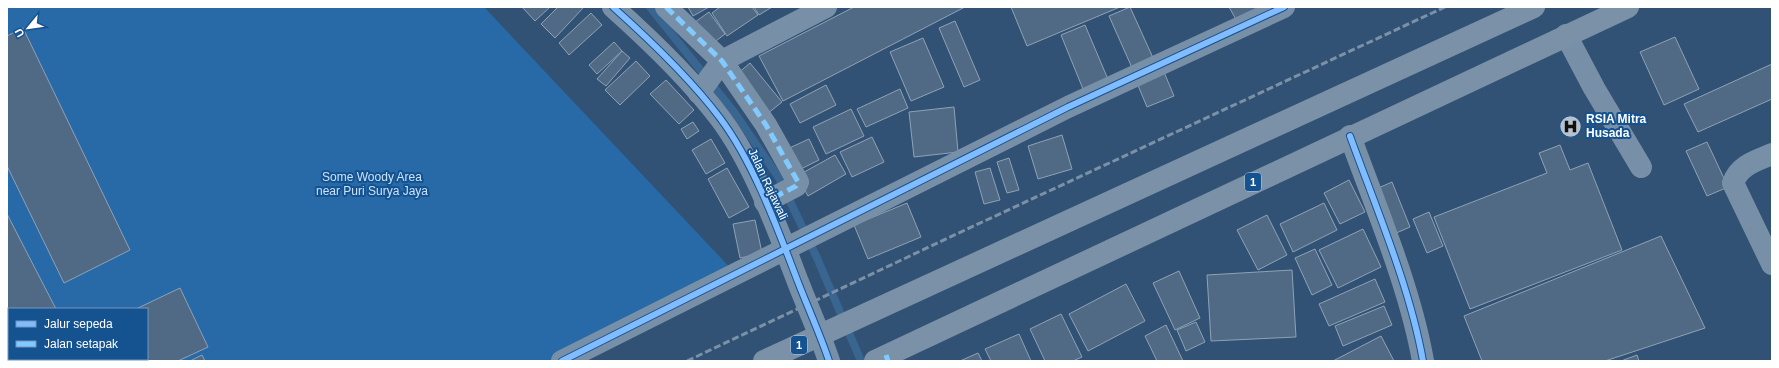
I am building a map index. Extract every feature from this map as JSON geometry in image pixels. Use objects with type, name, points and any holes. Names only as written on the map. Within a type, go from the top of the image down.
[{"type":"highway","name":"1","points":[[764,361],[1534,7]]},
{"type":"highway","name":"1","points":[[882,359],[1350,136],[1628,7]]},
{"type":"street","name":"Jalan Rajawali","points":[[614,7],[700,91],[721,119],[746,159],[768,201],[827,332],[828,361]]},
{"type":"street","points":[[666,7],[718,66],[766,125],[798,182],[796,186],[768,201]]},
{"type":"street","points":[[700,91],[718,66],[826,7]]},
{"type":"street","points":[[562,361],[790,248],[1068,107],[1282,7]]},
{"type":"street","points":[[1566,36],[1582,67],[1641,167]]},
{"type":"street","points":[[1350,136],[1404,286],[1420,340],[1424,361]]},
{"type":"street","points":[[1772,154],[1736,173],[1733,183],[1772,264]]},
{"type":"green space","name":"Some Woody Area near Puri Surya Jaya","points":[[7,7],[484,7],[737,275],[552,361],[7,361]]},
{"type":"building","points":[[522,7],[550,7],[535,21]]},
{"type":"building","points":[[558,7],[584,7],[555,38],[541,24]]},
{"type":"building","points":[[688,7],[709,7],[693,16]]},
{"type":"building","points":[[720,7],[752,7],[758,15],[727,36],[712,13]]},
{"type":"building","points":[[754,7],[772,7],[759,15]]},
{"type":"building","points":[[854,7],[965,7],[783,101],[759,56]]},
{"type":"building","points":[[1011,7],[1120,7],[1027,46]]},
{"type":"building","points":[[1130,7],[1154,60],[1133,70],[1109,16]]},
{"type":"building","points":[[1229,7],[1265,7],[1238,23]]},
{"type":"building","points":[[709,12],[725,34],[708,47],[691,25]]},
{"type":"building","points":[[591,13],[602,25],[569,55],[559,43]]},
{"type":"building","points":[[955,21],[980,80],[964,87],[939,28]]},
{"type":"building","points":[[1085,25],[1110,84],[1085,94],[1061,35]]},
{"type":"building","points":[[23,28],[130,250],[64,283],[7,166],[7,36]]},
{"type":"building","points":[[1675,37],[1699,89],[1664,105],[1640,52]]},
{"type":"building","points":[[923,38],[944,87],[911,101],[890,52]]},
{"type":"building","points":[[614,42],[622,51],[597,74],[589,65]]},
{"type":"building","points":[[622,51],[630,58],[606,86],[597,79]]},
{"type":"building","points":[[636,61],[650,76],[620,105],[605,90]]},
{"type":"building","points":[[750,63],[782,102],[767,114],[736,75]]},
{"type":"building","points":[[1772,64],[1772,99],[1698,132],[1684,104]]},
{"type":"building","points":[[1164,72],[1174,96],[1147,107],[1137,83]]},
{"type":"building","points":[[666,80],[694,110],[679,124],[650,94]]},
{"type":"building","points":[[826,85],[836,105],[800,123],[790,104]]},
{"type":"building","points":[[900,89],[908,108],[866,127],[857,109]]},
{"type":"building","points":[[954,107],[958,152],[914,157],[909,112]]},
{"type":"building","points":[[851,109],[864,136],[826,154],[813,127]]},
{"type":"building","points":[[693,122],[699,131],[687,139],[681,129]]},
{"type":"building","points":[[1062,135],[1072,169],[1038,179],[1028,146]]},
{"type":"building","points":[[872,137],[884,162],[852,177],[840,152]]},
{"type":"building","points":[[711,139],[725,163],[706,174],[692,150]]},
{"type":"building","points":[[809,139],[819,160],[795,172],[785,150]]},
{"type":"building","points":[[1707,142],[1728,187],[1707,196],[1686,151]]},
{"type":"building","points":[[1560,145],[1570,170],[1588,163],[1622,250],[1470,309],[1434,217],[1547,173],[1539,153]]},
{"type":"building","points":[[835,155],[846,174],[808,196],[797,176]]},
{"type":"building","points":[[1009,158],[1019,190],[1007,193],[997,162]]},
{"type":"building","points":[[727,168],[749,207],[729,218],[708,179]]},
{"type":"building","points":[[990,168],[1000,200],[984,204],[975,172]]},
{"type":"building","points":[[1349,180],[1365,212],[1340,224],[1324,193]]},
{"type":"building","points":[[1392,182],[1410,227],[1394,234],[1376,189]]},
{"type":"building","points":[[907,203],[921,237],[868,259],[854,225]]},
{"type":"building","points":[[1324,203],[1337,230],[1293,252],[1280,224]]},
{"type":"building","points":[[1429,212],[1443,246],[1427,253],[1413,219]]},
{"type":"building","points":[[7,214],[55,308],[8,308],[8,360],[17,360],[7,361]]},
{"type":"building","points":[[1267,215],[1287,255],[1258,270],[1237,230]]},
{"type":"building","points":[[755,220],[762,253],[740,258],[733,224]]},
{"type":"building","points":[[1363,229],[1381,267],[1338,288],[1319,250]]},
{"type":"building","points":[[1661,236],[1705,328],[1605,361],[1482,361],[1464,316]]},
{"type":"building","points":[[1315,249],[1332,285],[1312,295],[1295,258]]},
{"type":"building","points":[[1292,270],[1296,337],[1211,341],[1207,275]]},
{"type":"building","points":[[1179,271],[1200,318],[1175,330],[1153,283]]},
{"type":"building","points":[[1375,279],[1385,302],[1329,326],[1319,304]]},
{"type":"building","points":[[1126,284],[1145,321],[1088,351],[1069,314]]},
{"type":"building","points":[[180,288],[208,347],[178,361],[41,361],[148,360],[148,308],[138,308]]},
{"type":"building","points":[[1384,306],[1392,325],[1343,346],[1335,326]]},
{"type":"building","points":[[1061,314],[1082,357],[1073,361],[1045,361],[1030,329]]},
{"type":"building","points":[[1196,322],[1205,342],[1186,351],[1177,330]]},
{"type":"building","points":[[1166,325],[1183,361],[1157,361],[1145,336]]},
{"type":"building","points":[[1019,334],[1031,361],[991,361],[985,349]]},
{"type":"building","points":[[1381,336],[1394,361],[1333,361]]},
{"type":"building","points":[[978,353],[982,361],[960,361]]},
{"type":"building","points":[[202,355],[205,361],[190,361]]},
{"type":"building","points":[[1637,355],[1639,361],[1621,361]]},
{"type":"waterway","points":[[650,7],[734,112],[779,178],[817,258],[861,361]]},
{"type":"railway","points":[[687,361],[1445,7]]},
{"type":"marked path","points":[[666,7],[722,61],[766,125],[798,182],[796,186],[765,202]]},
{"type":"marked path","points":[[886,355],[888,361]]},
{"type":"cycle path","points":[[613,7],[683,74],[720,118],[744,155],[764,197],[829,361]]},
{"type":"cycle path","points":[[562,361],[1068,107],[1284,7]]},
{"type":"cycle path","points":[[1350,136],[1401,276],[1410,305],[1423,361]]},
{"type":"place","name":"RSIA Mitra Husada","points":[[1571,126]]}]
